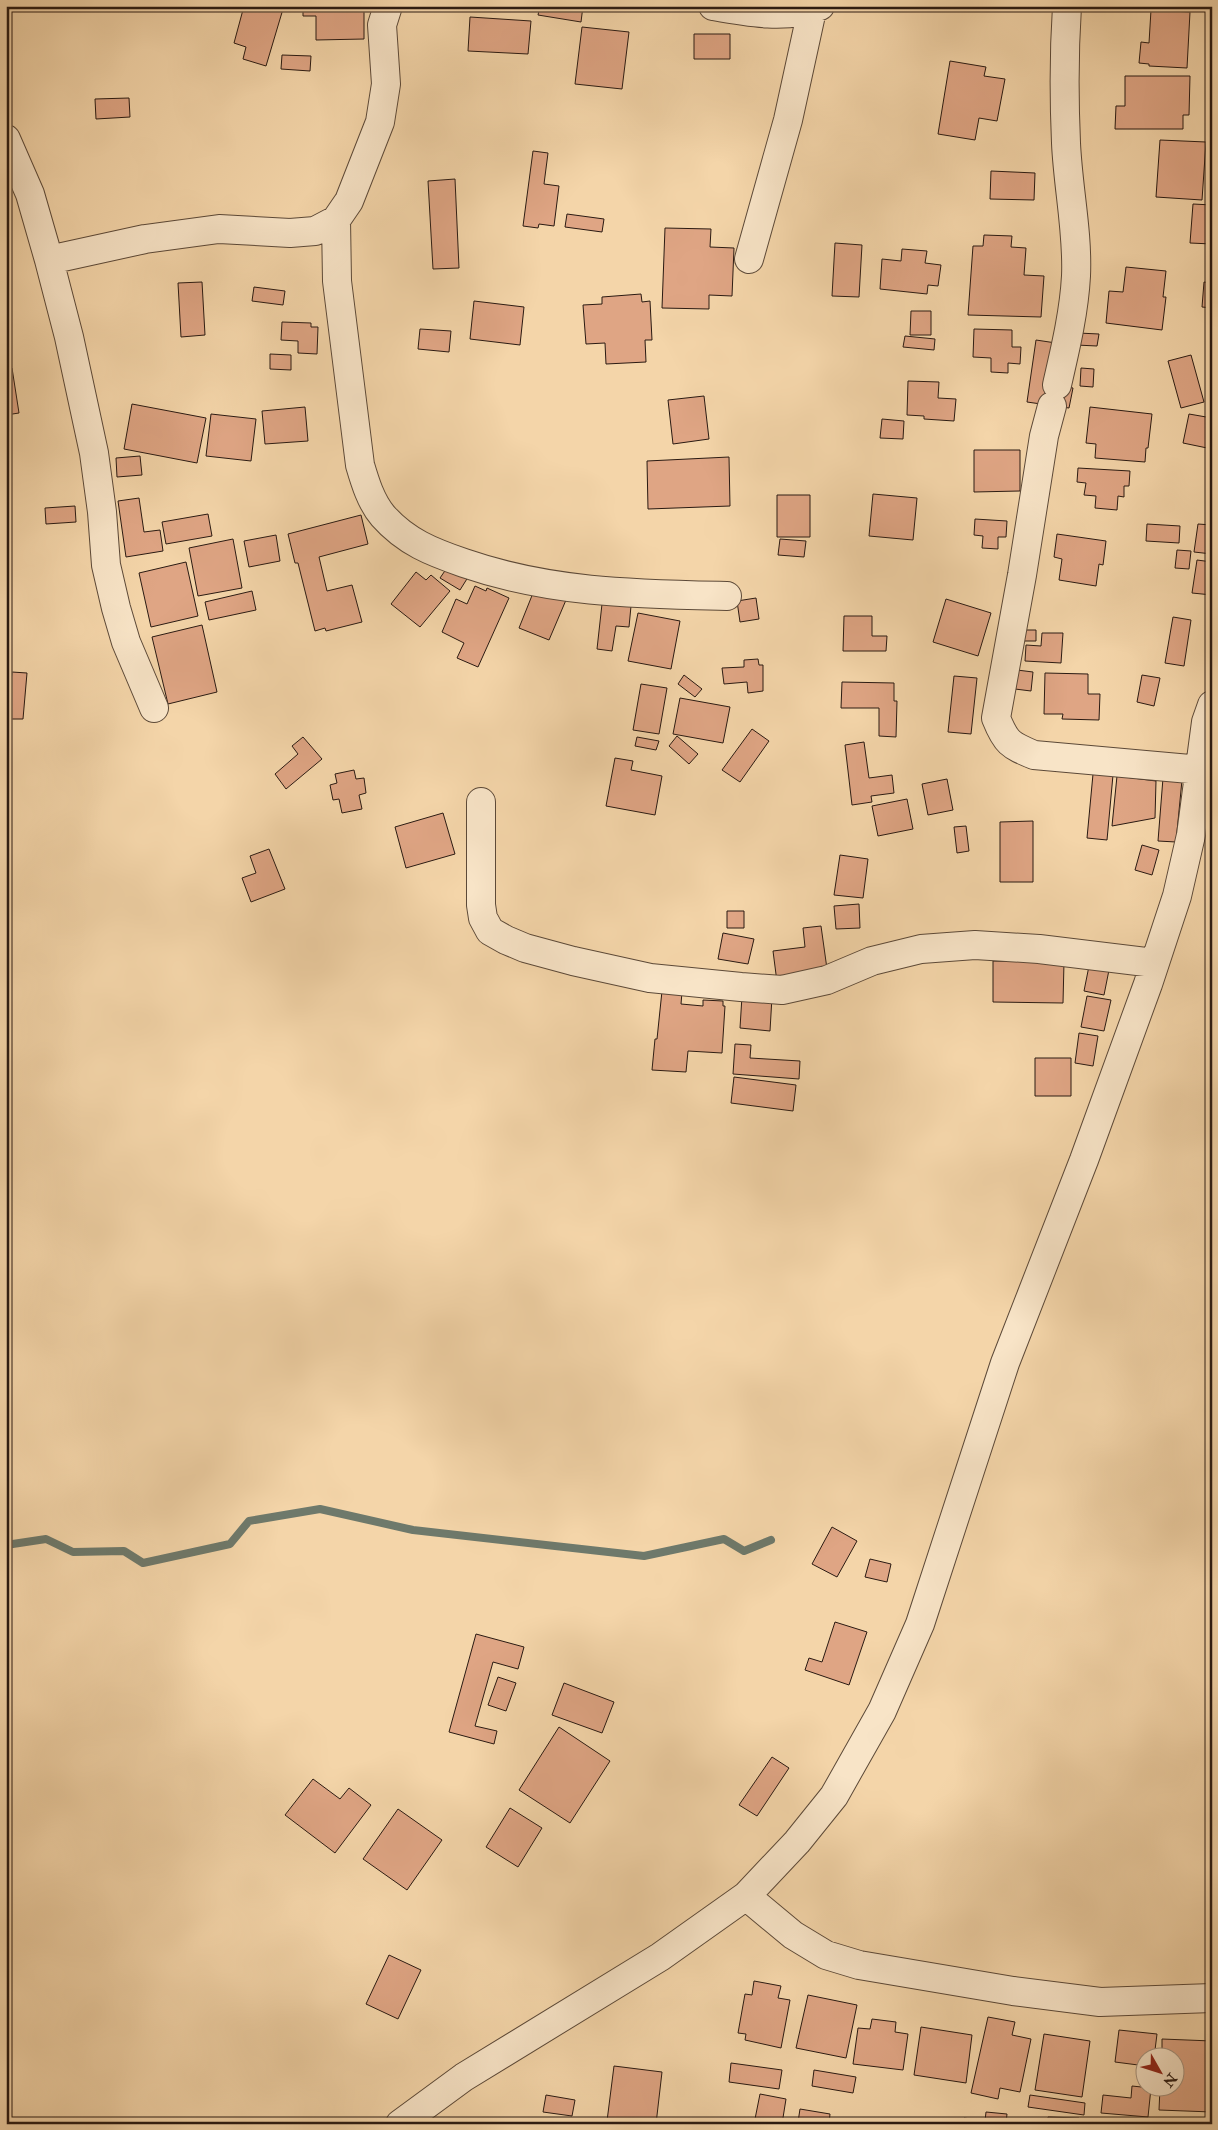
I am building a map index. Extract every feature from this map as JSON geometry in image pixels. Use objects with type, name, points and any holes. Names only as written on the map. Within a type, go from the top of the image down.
[{"type":"street","points":[[49,260],[145,239],[220,229],[290,233],[315,231],[336,220],[349,201],[380,122],[386,84],[382,25],[388,6]]},
{"type":"street","points":[[713,6],[743,11],[786,13],[816,8],[788,120],[749,259]]},
{"type":"street","points":[[1067,6],[1065,37],[1066,144],[1074,227],[1076,277],[1065,350],[1042,446],[1022,575],[996,718],[1004,738],[1018,749],[1034,756],[1201,770]]},
{"type":"street","points":[[6,139],[30,194],[71,346],[94,453],[102,512],[106,565],[116,608],[126,642],[154,708]]},
{"type":"street","points":[[336,220],[337,281],[360,465],[368,489],[382,515],[389,522],[403,535],[428,551],[492,573],[546,586],[610,592],[726,596]]},
{"type":"street","points":[[400,2124],[464,2077],[660,1957],[746,1896],[797,1842],[834,1796],[886,1702],[920,1624],[1005,1363],[1084,1160],[1154,963],[1181,879],[1191,835],[1206,722],[1212,705]]},
{"type":"street","points":[[481,802],[481,905],[483,918],[490,931],[525,948],[573,961],[650,978],[782,990],[827,980],[872,961],[921,949],[975,945],[1048,950],[1154,963]]},
{"type":"street","points":[[746,1896],[793,1935],[826,1955],[860,1965],[1013,1991],[1100,2002],[1212,1998]]},
{"type":"building","points":[[244,6],[273,6],[283,9],[266,66],[243,59],[246,47],[234,43]]},
{"type":"building","points":[[303,6],[357,6],[357,10],[364,9],[364,39],[316,40],[316,16],[303,16]]},
{"type":"building","points":[[540,6],[583,6],[581,22],[538,15]]},
{"type":"building","points":[[1151,10],[1190,12],[1187,68],[1149,66],[1149,64],[1139,63],[1141,42],[1149,43]]},
{"type":"building","points":[[470,17],[531,21],[528,54],[468,51]]},
{"type":"building","points":[[582,27],[629,32],[622,89],[575,84]]},
{"type":"building","points":[[694,34],[730,34],[730,59],[694,59]]},
{"type":"building","points":[[282,55],[311,56],[310,71],[281,69]]},
{"type":"building","points":[[950,61],[986,67],[984,76],[1005,79],[997,121],[979,118],[975,140],[938,134]]},
{"type":"building","points":[[1125,76],[1190,76],[1189,115],[1183,115],[1183,129],[1115,129],[1116,106],[1125,106]]},
{"type":"building","points":[[129,98],[130,117],[96,119],[95,99]]},
{"type":"building","points":[[1160,140],[1206,142],[1202,200],[1156,197]]},
{"type":"building","points":[[533,151],[548,153],[544,184],[559,186],[554,226],[539,224],[538,228],[523,226]]},
{"type":"building","points":[[991,171],[1035,173],[1034,200],[990,199]]},
{"type":"building","points":[[455,179],[459,268],[433,269],[428,181]]},
{"type":"building","points":[[1193,204],[1212,205],[1212,244],[1190,243]]},
{"type":"building","points":[[567,214],[604,219],[602,232],[565,227]]},
{"type":"building","points":[[665,228],[711,229],[710,247],[734,248],[732,296],[709,295],[709,309],[662,308]]},
{"type":"building","points":[[984,235],[1012,236],[1011,247],[1026,248],[1024,275],[1044,276],[1041,317],[968,315],[973,246],[983,246]]},
{"type":"building","points":[[835,243],[862,245],[859,297],[832,296]]},
{"type":"building","points":[[902,249],[927,251],[925,263],[941,265],[938,286],[928,285],[927,294],[880,289],[882,259],[901,261]]},
{"type":"building","points":[[1126,267],[1166,271],[1163,297],[1166,297],[1162,330],[1106,323],[1109,291],[1123,292]]},
{"type":"building","points":[[202,282],[205,335],[181,337],[178,283]]},
{"type":"building","points":[[1204,282],[1212,283],[1212,308],[1202,307]]},
{"type":"building","points":[[254,287],[285,291],[283,305],[252,301]]},
{"type":"building","points":[[641,294],[642,302],[650,301],[652,340],[645,340],[646,362],[606,364],[605,343],[586,344],[583,305],[602,304],[602,297]]},
{"type":"building","points":[[474,301],[524,307],[520,345],[470,339]]},
{"type":"building","points":[[911,311],[931,311],[931,335],[910,335]]},
{"type":"building","points":[[282,322],[311,323],[311,327],[318,327],[317,354],[298,353],[298,341],[281,340]]},
{"type":"building","points":[[420,329],[451,331],[449,352],[418,349]]},
{"type":"building","points":[[974,329],[1012,330],[1012,347],[1021,347],[1020,364],[1008,363],[1008,373],[991,372],[991,358],[973,357]]},
{"type":"building","points":[[1078,333],[1099,334],[1097,346],[1076,345]]},
{"type":"building","points":[[905,336],[935,339],[934,350],[903,347]]},
{"type":"building","points":[[1036,340],[1056,343],[1049,384],[1073,388],[1069,408],[1027,402]]},
{"type":"building","points":[[270,354],[291,355],[291,370],[270,369]]},
{"type":"building","points":[[1191,355],[1204,402],[1181,408],[1168,361]]},
{"type":"building","points":[[12,368],[19,413],[6,415],[6,369]]},
{"type":"building","points":[[1081,368],[1094,369],[1093,387],[1080,386]]},
{"type":"building","points":[[908,381],[939,382],[938,398],[956,399],[954,421],[924,419],[924,416],[907,415]]},
{"type":"building","points":[[704,396],[709,439],[673,444],[668,400]]},
{"type":"building","points":[[132,404],[206,418],[197,463],[124,449]]},
{"type":"building","points":[[305,407],[308,441],[265,444],[262,411]]},
{"type":"building","points":[[1090,407],[1152,414],[1145,462],[1095,458],[1096,444],[1086,443]]},
{"type":"building","points":[[211,414],[256,419],[251,461],[206,456]]},
{"type":"building","points":[[1189,414],[1212,418],[1212,449],[1183,443]]},
{"type":"building","points":[[882,419],[904,421],[903,439],[880,438]]},
{"type":"building","points":[[974,450],[1020,450],[1020,491],[974,492]]},
{"type":"building","points":[[140,456],[142,475],[117,477],[116,458]]},
{"type":"building","points":[[729,457],[730,506],[648,509],[647,461]]},
{"type":"building","points":[[6,458],[9,458],[7,477],[6,477]]},
{"type":"building","points":[[1078,468],[1130,471],[1129,486],[1124,486],[1124,497],[1118,496],[1117,510],[1095,508],[1096,496],[1084,495],[1086,483],[1077,482]]},
{"type":"building","points":[[1212,486],[1212,505],[1208,504]]},
{"type":"building","points":[[873,494],[917,498],[913,540],[869,536]]},
{"type":"building","points":[[777,495],[810,495],[810,537],[777,537]]},
{"type":"building","points":[[139,498],[144,532],[160,530],[163,551],[126,557],[118,501]]},
{"type":"building","points":[[75,506],[76,522],[46,524],[45,508]]},
{"type":"building","points":[[208,514],[212,536],[166,544],[162,522]]},
{"type":"building","points":[[361,515],[368,544],[319,557],[327,591],[352,585],[362,622],[326,631],[325,628],[315,631],[298,563],[295,563],[288,534]]},
{"type":"building","points":[[975,519],[1007,521],[1006,537],[998,537],[998,549],[982,548],[983,536],[974,535]]},
{"type":"building","points":[[1147,524],[1180,526],[1179,543],[1146,541]]},
{"type":"building","points":[[1198,524],[1212,525],[1212,554],[1194,552]]},
{"type":"building","points":[[1057,534],[1106,541],[1103,565],[1099,564],[1096,586],[1059,580],[1062,559],[1054,557]]},
{"type":"building","points":[[276,535],[280,561],[249,567],[244,541]]},
{"type":"building","points":[[233,539],[242,588],[198,596],[189,548]]},
{"type":"building","points":[[780,539],[806,541],[804,557],[778,555]]},
{"type":"building","points":[[1177,550],[1191,551],[1189,569],[1175,568]]},
{"type":"building","points":[[1197,560],[1212,562],[1212,595],[1192,593]]},
{"type":"building","points":[[186,562],[198,616],[151,627],[139,573]]},
{"type":"building","points":[[451,562],[470,574],[460,590],[440,578]]},
{"type":"building","points":[[416,572],[426,580],[431,575],[450,591],[420,627],[391,604]]},
{"type":"building","points":[[475,586],[486,591],[487,588],[509,598],[478,667],[457,658],[464,643],[442,632],[456,599],[467,604]]},
{"type":"building","points":[[535,588],[566,600],[549,640],[519,628]]},
{"type":"building","points":[[252,591],[256,610],[209,620],[205,602]]},
{"type":"building","points":[[756,598],[759,619],[740,622],[737,601]]},
{"type":"building","points":[[946,599],[991,613],[978,656],[933,642]]},
{"type":"building","points":[[602,604],[631,606],[629,627],[616,626],[612,651],[597,649]]},
{"type":"building","points":[[638,613],[680,621],[671,669],[628,661]]},
{"type":"building","points":[[844,616],[872,616],[872,636],[887,636],[886,651],[843,651]]},
{"type":"building","points":[[1173,617],[1191,620],[1184,666],[1165,663]]},
{"type":"building","points":[[202,625],[217,692],[168,704],[152,637]]},
{"type":"building","points":[[1023,630],[1036,630],[1036,641],[1023,641]]},
{"type":"building","points":[[1042,633],[1063,633],[1061,663],[1025,661],[1026,645],[1041,646]]},
{"type":"building","points":[[758,659],[759,665],[763,665],[763,691],[748,693],[747,682],[724,684],[722,668],[744,667],[744,660]]},
{"type":"building","points":[[1017,670],[1033,672],[1031,691],[1015,689]]},
{"type":"building","points":[[12,672],[27,673],[23,719],[6,719],[6,701],[9,701]]},
{"type":"building","points":[[1045,673],[1088,674],[1088,694],[1100,694],[1099,720],[1062,719],[1063,714],[1044,714]]},
{"type":"building","points":[[684,675],[702,689],[695,697],[678,684]]},
{"type":"building","points":[[1142,675],[1160,678],[1154,706],[1137,702]]},
{"type":"building","points":[[954,676],[977,678],[971,734],[948,732]]},
{"type":"building","points":[[842,682],[894,683],[894,701],[897,701],[896,737],[879,736],[879,708],[841,708]]},
{"type":"building","points":[[641,684],[667,688],[659,734],[633,730]]},
{"type":"building","points":[[680,698],[730,707],[723,743],[673,734]]},
{"type":"building","points":[[752,729],[769,741],[740,782],[722,770]]},
{"type":"building","points":[[677,736],[698,754],[689,764],[669,746]]},
{"type":"building","points":[[303,737],[322,759],[286,789],[275,774],[298,754],[292,746]]},
{"type":"building","points":[[637,737],[659,741],[656,750],[635,746]]},
{"type":"building","points":[[864,742],[869,778],[892,775],[894,793],[871,796],[872,802],[852,805],[845,745]]},
{"type":"building","points":[[615,758],[633,761],[631,770],[662,776],[655,815],[606,806]]},
{"type":"building","points":[[354,770],[356,779],[364,778],[366,793],[359,795],[362,809],[342,813],[339,799],[333,800],[330,785],[337,783],[335,774]]},
{"type":"building","points":[[1093,774],[1113,775],[1107,840],[1087,838]]},
{"type":"building","points":[[1117,776],[1156,781],[1155,818],[1112,826]]},
{"type":"building","points":[[1163,778],[1182,780],[1176,842],[1158,841]]},
{"type":"building","points":[[947,779],[953,810],[928,815],[922,784]]},
{"type":"building","points":[[907,799],[913,829],[878,836],[872,806]]},
{"type":"building","points":[[443,813],[455,854],[406,868],[395,827]]},
{"type":"building","points":[[1033,821],[1033,882],[1000,882],[1000,822]]},
{"type":"building","points":[[966,826],[969,851],[957,853],[954,827]]},
{"type":"building","points":[[1142,845],[1159,850],[1152,875],[1135,870]]},
{"type":"building","points":[[269,849],[285,889],[251,902],[242,878],[256,873],[250,856]]},
{"type":"building","points":[[840,855],[868,859],[863,898],[834,895]]},
{"type":"building","points":[[859,904],[860,928],[836,929],[834,906]]},
{"type":"building","points":[[727,911],[744,911],[744,928],[727,928]]},
{"type":"building","points":[[821,926],[828,976],[777,982],[773,951],[805,947],[803,928]]},
{"type":"building","points":[[723,933],[754,939],[748,964],[718,959]]},
{"type":"building","points":[[993,961],[1064,962],[1063,1003],[993,1002]]},
{"type":"building","points":[[1089,966],[1109,970],[1104,995],[1084,991]]},
{"type":"building","points":[[662,991],[682,992],[681,1004],[703,1006],[703,1000],[723,1001],[723,1006],[725,1006],[722,1053],[688,1051],[686,1072],[652,1070]]},
{"type":"building","points":[[742,996],[772,997],[770,1031],[740,1028]]},
{"type":"building","points":[[1087,996],[1111,1000],[1104,1031],[1081,1027]]},
{"type":"building","points":[[1079,1033],[1098,1036],[1093,1066],[1075,1063]]},
{"type":"building","points":[[735,1044],[751,1045],[750,1058],[800,1061],[799,1079],[733,1074]]},
{"type":"building","points":[[1035,1058],[1071,1058],[1071,1096],[1035,1096]]},
{"type":"building","points":[[734,1077],[796,1085],[793,1111],[731,1103]]},
{"type":"building","points":[[832,1527],[857,1541],[837,1577],[812,1564]]},
{"type":"building","points":[[870,1559],[891,1564],[887,1582],[865,1577]]},
{"type":"building","points":[[835,1622],[867,1632],[849,1685],[805,1670],[809,1658],[822,1662]]},
{"type":"building","points":[[476,1634],[524,1647],[518,1669],[493,1662],[475,1726],[497,1731],[494,1744],[449,1732]]},
{"type":"building","points":[[498,1677],[516,1683],[506,1711],[488,1705]]},
{"type":"building","points":[[564,1683],[614,1702],[602,1733],[552,1715]]},
{"type":"building","points":[[559,1727],[610,1761],[570,1823],[519,1790]]},
{"type":"building","points":[[772,1757],[789,1768],[757,1816],[739,1805]]},
{"type":"building","points":[[313,1779],[340,1799],[349,1788],[371,1805],[335,1853],[285,1815]]},
{"type":"building","points":[[510,1808],[542,1828],[518,1867],[486,1847]]},
{"type":"building","points":[[398,1809],[442,1840],[407,1890],[363,1859]]},
{"type":"building","points":[[389,1955],[421,1970],[398,2019],[366,2004]]},
{"type":"building","points":[[754,1981],[781,1986],[778,1998],[790,2000],[781,2048],[745,2040],[746,2034],[738,2033],[745,1994],[752,1995]]},
{"type":"building","points":[[808,1995],[857,2005],[846,2058],[796,2048]]},
{"type":"building","points":[[988,2017],[1015,2022],[1012,2035],[1031,2039],[1020,2092],[1000,2088],[998,2099],[971,2093]]},
{"type":"building","points":[[872,2019],[896,2022],[895,2032],[908,2034],[903,2070],[853,2064],[858,2028],[870,2029]]},
{"type":"building","points":[[921,2027],[972,2035],[966,2083],[914,2075]]},
{"type":"building","points":[[1119,2030],[1157,2034],[1155,2048],[1136,2048],[1136,2065],[1115,2062]]},
{"type":"building","points":[[1044,2034],[1090,2041],[1082,2097],[1035,2090]]},
{"type":"building","points":[[1162,2039],[1212,2041],[1212,2112],[1159,2110],[1160,2098],[1186,2098],[1186,2048],[1162,2048]]},
{"type":"building","points":[[731,2063],[782,2070],[779,2089],[729,2082]]},
{"type":"building","points":[[614,2066],[662,2072],[656,2124],[607,2121]]},
{"type":"building","points":[[814,2070],[856,2077],[853,2093],[812,2086]]},
{"type":"building","points":[[1132,2086],[1136,2086],[1136,2098],[1150,2098],[1148,2117],[1101,2113],[1103,2095],[1131,2098]]},
{"type":"building","points":[[760,2094],[786,2099],[782,2124],[754,2124]]},
{"type":"building","points":[[546,2095],[575,2100],[572,2116],[543,2112]]},
{"type":"building","points":[[1030,2095],[1085,2103],[1084,2115],[1028,2107]]},
{"type":"building","points":[[800,2109],[830,2114],[829,2124],[787,2124],[788,2120],[798,2122]]},
{"type":"building","points":[[986,2112],[1007,2114],[1006,2123],[1010,2124],[963,2124],[964,2118],[985,2121]]},
{"type":"building","points":[[1048,2117],[1079,2118],[1079,2124],[1048,2124]]},
{"type":"building","points":[[1117,2122],[1143,2123],[1117,2124]]},
{"type":"waterway","points":[[6,1545],[46,1539],[73,1552],[124,1551],[143,1563],[230,1544],[249,1521],[320,1509],[413,1530],[644,1556],[724,1539],[744,1551],[771,1540]]}]
